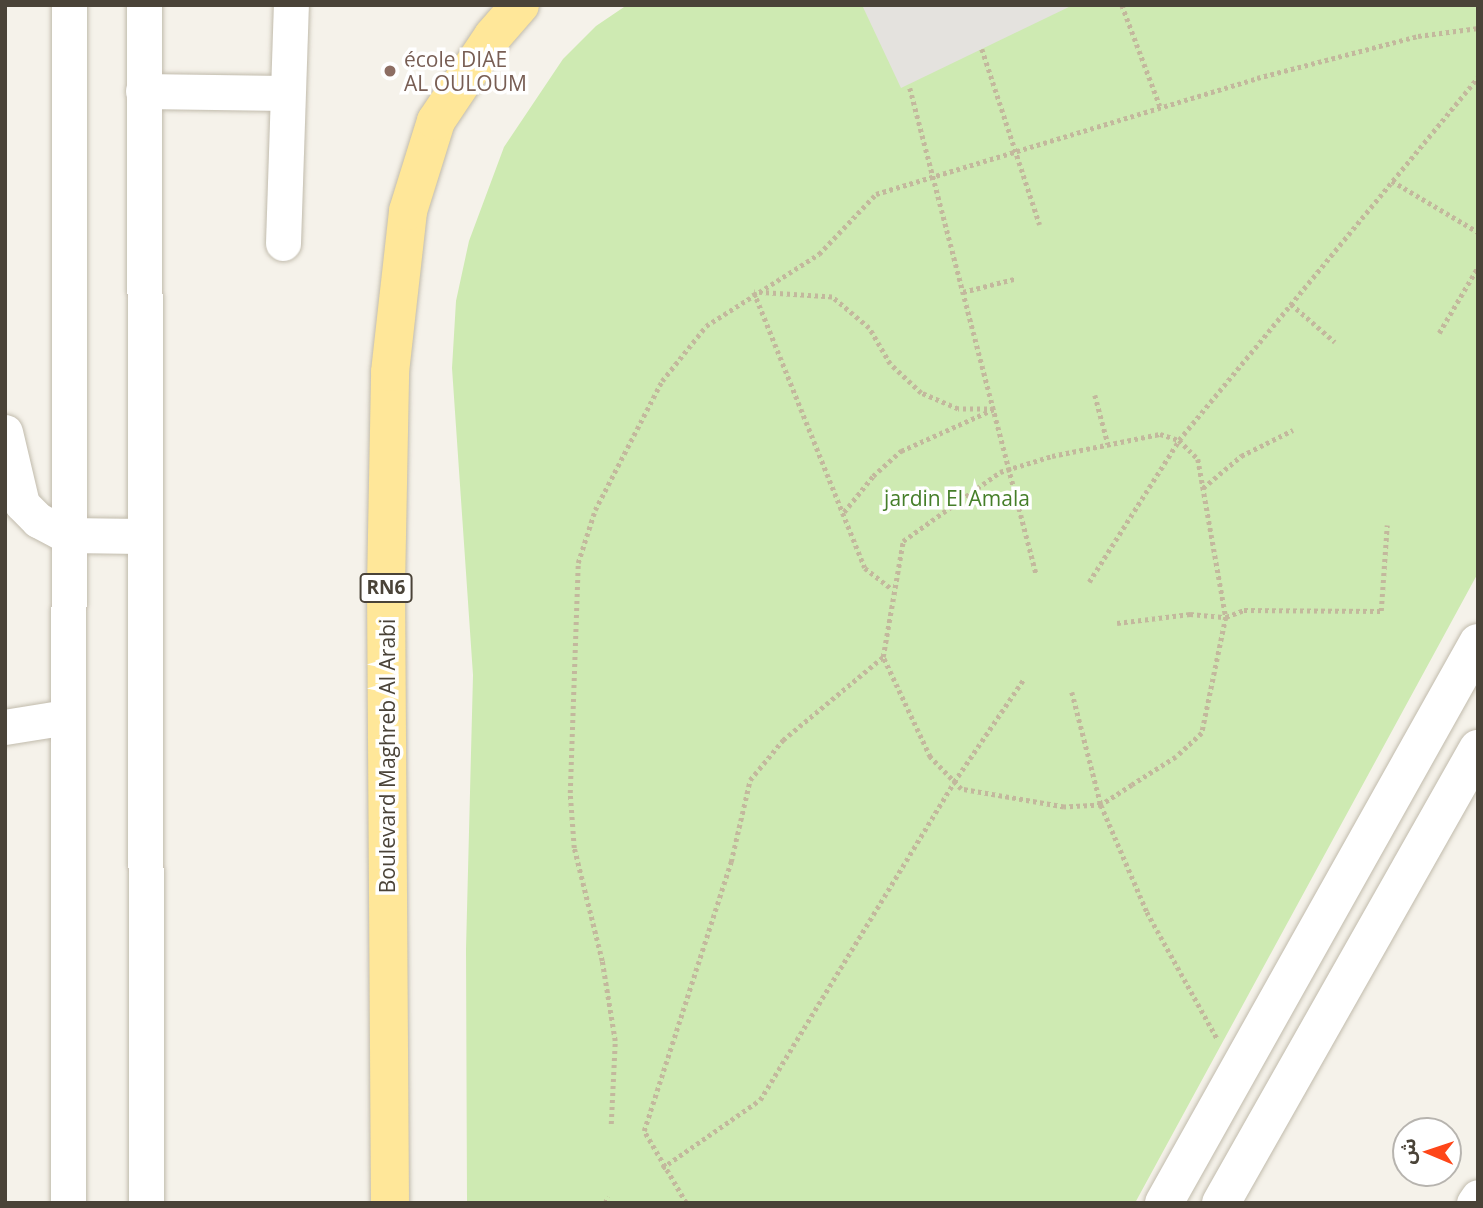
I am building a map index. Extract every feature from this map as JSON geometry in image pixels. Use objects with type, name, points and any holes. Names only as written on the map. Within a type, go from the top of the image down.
[{"type":"main road","name":"Boulevard Maghreb Al Arabi","points":[[390,1203],[386,587],[391,359],[408,211],[436,121],[493,36],[520,5]]},
{"type":"street","points":[[68,1203],[66,535],[69,5]]},
{"type":"street","points":[[144,5],[146,1203]]},
{"type":"street","points":[[282,243],[290,5]]},
{"type":"street","points":[[143,91],[285,93]]},
{"type":"street","points":[[5,432],[22,504],[38,520],[66,535],[143,536]]},
{"type":"street","points":[[1164,1203],[1478,643]]},
{"type":"street","points":[[5,727],[66,717]]},
{"type":"street","points":[[1221,1203],[1478,749]]},
{"type":"street","points":[[1474,1203],[1478,1197]]},
{"type":"path","points":[[1122,5],[1160,106]]},
{"type":"path","points":[[611,1124],[615,1041],[602,961],[575,848],[570,793],[578,563],[595,510],[662,381],[706,326],[754,292],[818,254],[876,194],[1016,153],[1160,106],[1418,36],[1478,28]]},
{"type":"path","points":[[982,49],[1040,225]]},
{"type":"path","points":[[1089,582],[1179,440],[1478,77]]},
{"type":"path","points":[[910,88],[1036,573]]},
{"type":"path","points":[[1392,181],[1478,232]]},
{"type":"path","points":[[1439,333],[1478,267]]},
{"type":"path","points":[[963,292],[1014,279]]},
{"type":"path","points":[[754,292],[832,298],[869,328],[890,364],[921,393],[958,409],[994,409]]},
{"type":"path","points":[[754,292],[795,401],[844,512],[865,568],[892,589]]},
{"type":"path","points":[[1291,304],[1335,342]]},
{"type":"path","points":[[1095,395],[1108,444]]},
{"type":"path","points":[[844,512],[873,476],[901,451],[994,409]]},
{"type":"path","points":[[1203,488],[1241,456],[1293,430]]},
{"type":"path","points":[[1160,435],[1179,440],[1198,459],[1226,617],[1202,733],[1176,757],[1101,805],[1064,807],[961,789],[930,757],[883,657],[892,589],[903,541],[973,489],[1008,470],[1108,444],[1160,435]]},
{"type":"path","points":[[1117,623],[1190,614],[1226,617],[1244,610],[1381,611],[1387,525]]},
{"type":"path","points":[[686,1203],[662,1168],[644,1131],[731,862],[750,780],[783,740],[883,657]]},
{"type":"path","points":[[662,1168],[760,1100],[954,782],[1023,680]]},
{"type":"path","points":[[1072,692],[1101,805],[1147,912],[1236,1075]]},
{"type":"green space","name":"jardin El Amala","points":[[627,5],[1478,5],[1478,573],[1135,1203],[467,1203],[466,949],[473,675],[452,368],[456,301],[469,241],[504,147],[563,59],[596,26]]},
{"type":"shaded area","points":[[862,5],[1073,5],[901,88]]},
{"type":"place","name":"école DIAE AL OULOUM","points":[[390,71]]}]
